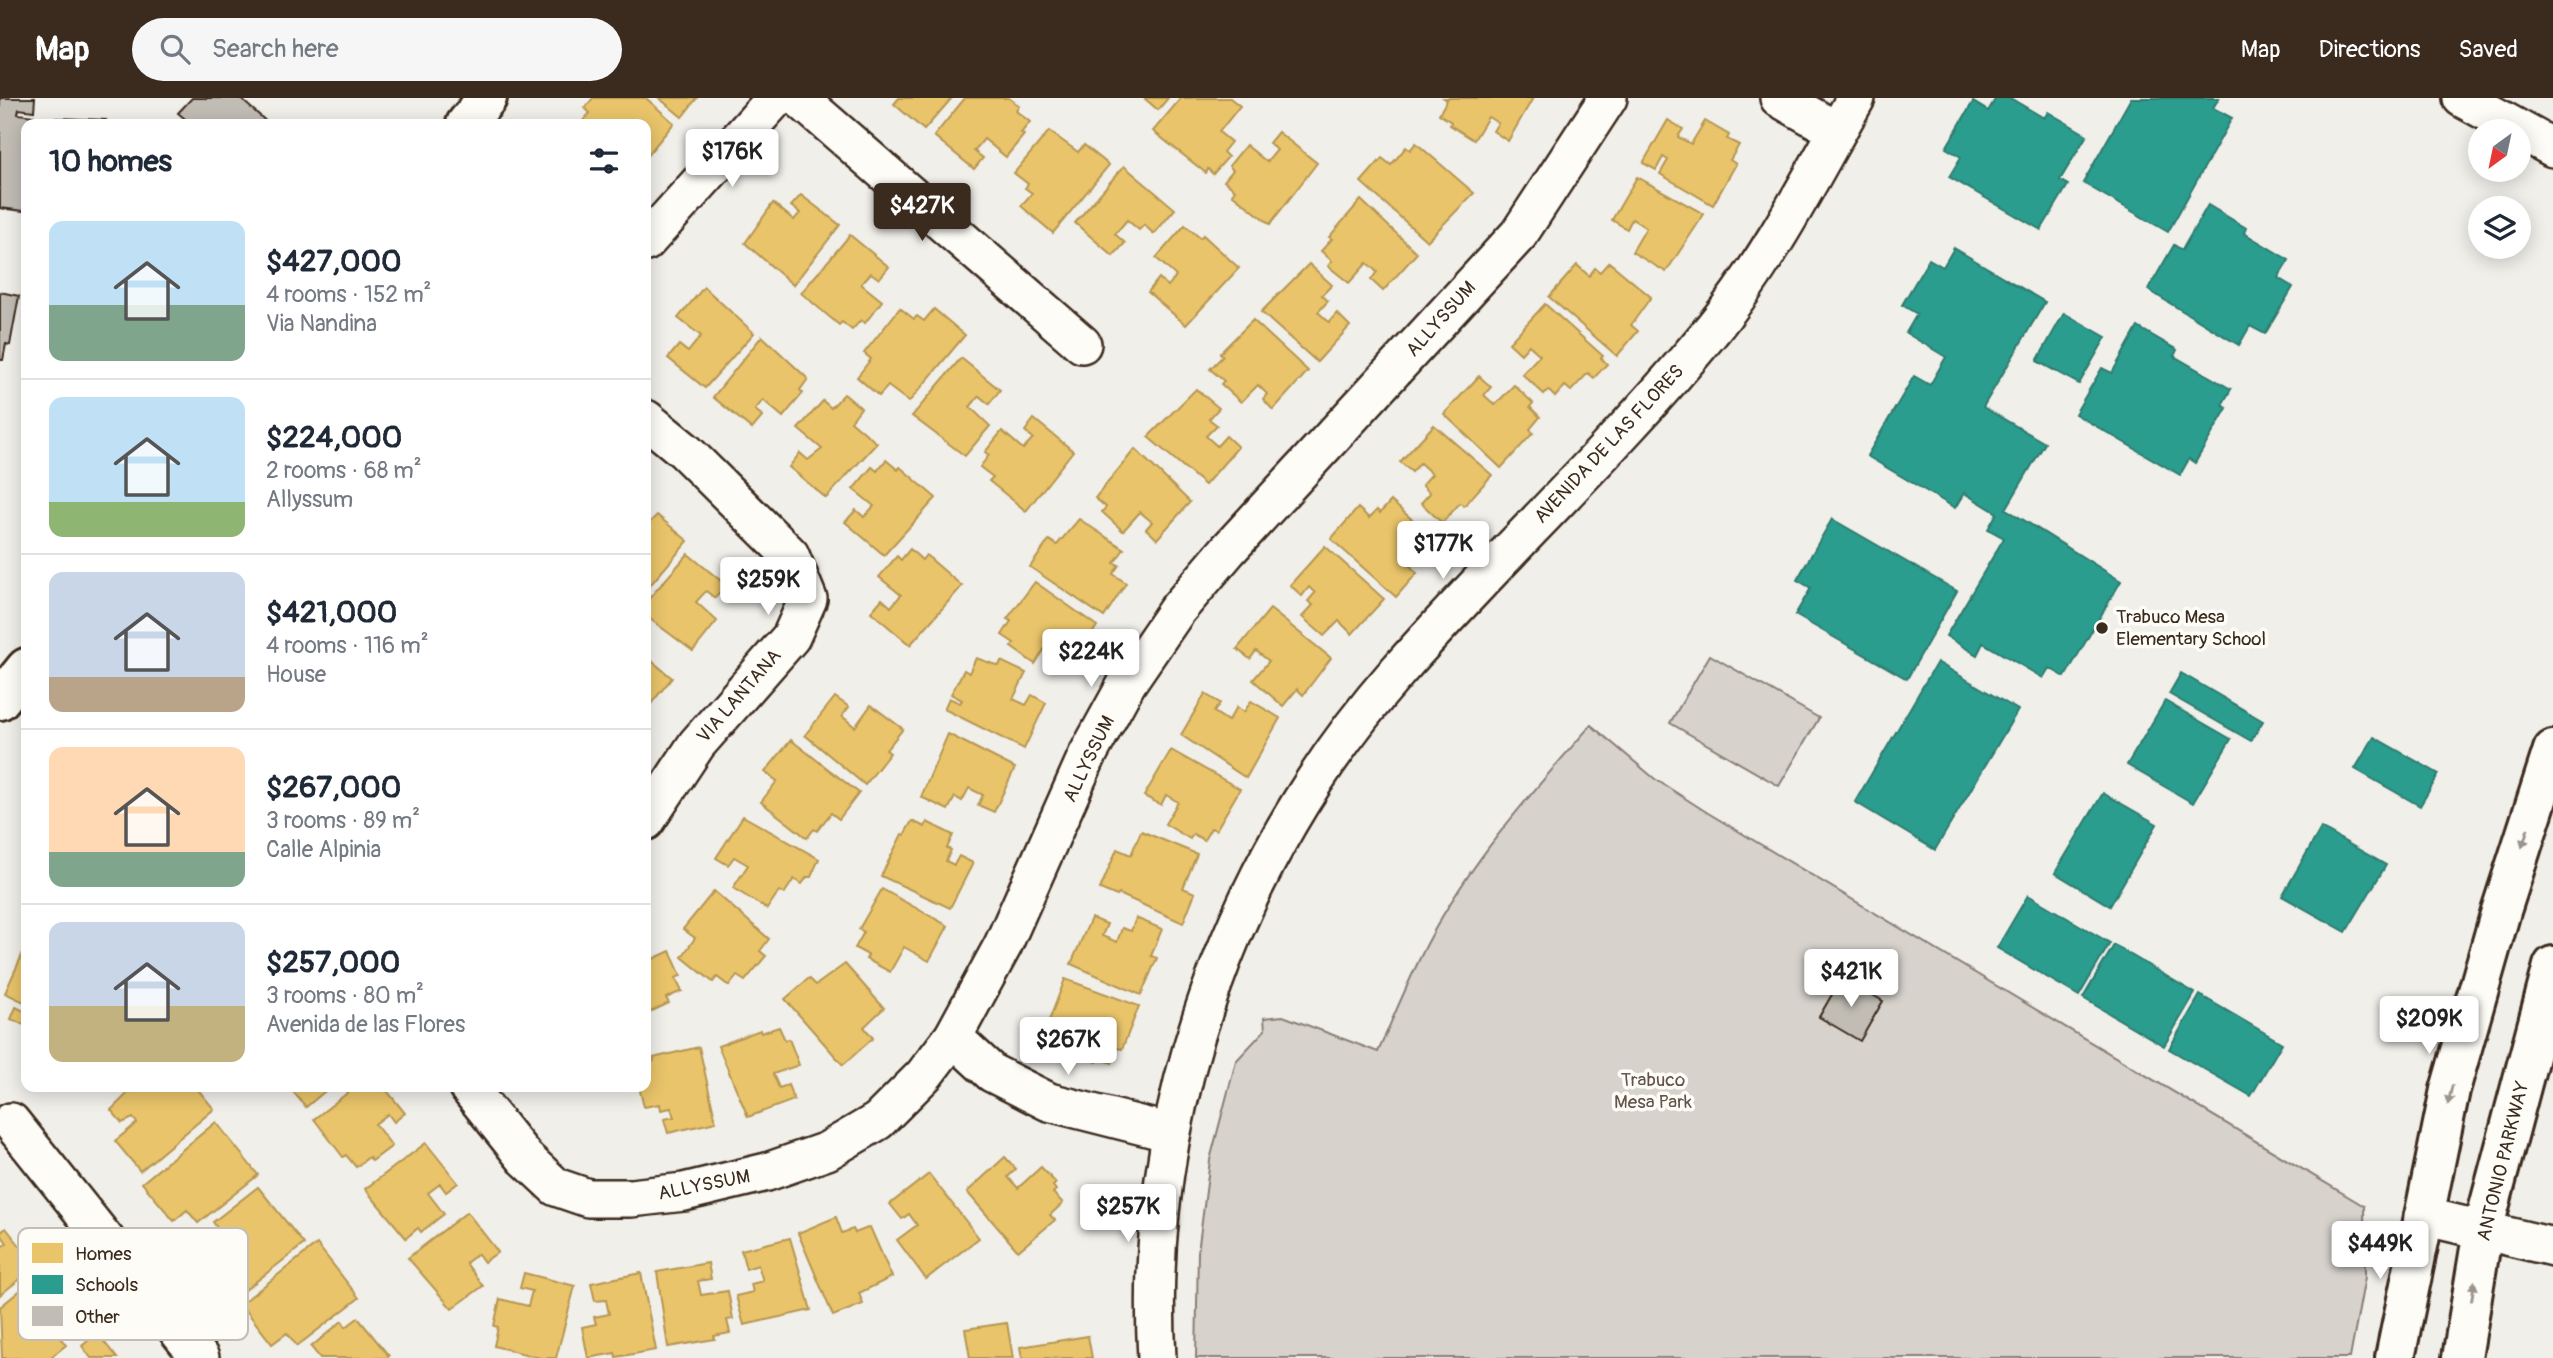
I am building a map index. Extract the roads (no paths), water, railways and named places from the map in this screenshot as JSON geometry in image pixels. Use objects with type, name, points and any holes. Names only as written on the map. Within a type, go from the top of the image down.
[{"type":"main road","points":[[470,119],[487,98]]},
{"type":"main road","points":[[0,700],[21,674]]},
{"type":"main road","points":[[2395,1358],[2450,1090],[2501,911],[2553,750]]},
{"type":"main road","name":"ANTONIO PARKWAY","points":[[2462,1358],[2483,1230],[2553,966]]},
{"type":"street","points":[[651,236],[776,98]]},
{"type":"street","points":[[799,98],[1082,344]]},
{"type":"street","name":"ALLYSSUM","points":[[471,1092],[525,1158],[556,1187],[588,1198],[684,1192],[767,1172],[827,1151],[878,1121],[924,1075],[953,1037],[1003,945],[1087,756],[1127,683],[1177,610],[1228,550],[1518,234],[1608,98]]},
{"type":"street","points":[[1779,98],[1837,131]]},
{"type":"street","name":"AVENIDA DE LAS FLORES","points":[[1157,1358],[1154,1302],[1160,1208],[1171,1133],[1196,1032],[1232,934],[1280,838],[1340,743],[1396,673],[1653,399],[1716,325],[1795,206],[1856,98]]},
{"type":"street","points":[[2462,98],[2553,148]]},
{"type":"street","name":"VIA LANTANA","points":[[651,423],[685,452],[790,555],[808,599],[791,637],[697,744],[651,813]]},
{"type":"street","points":[[953,1037],[992,1073],[1049,1102],[1171,1133]]},
{"type":"street","points":[[11,1122],[96,1228]]},
{"type":"street","points":[[2423,1216],[2553,1247]]},
{"type":"street","points":[[186,1340],[200,1358]]},
{"type":"place","name":"Trabuco Mesa Elementary School","points":[[2102,628]]},
{"type":"park label","name":"Trabuco Mesa Park","points":[[1653,1091]]}]
